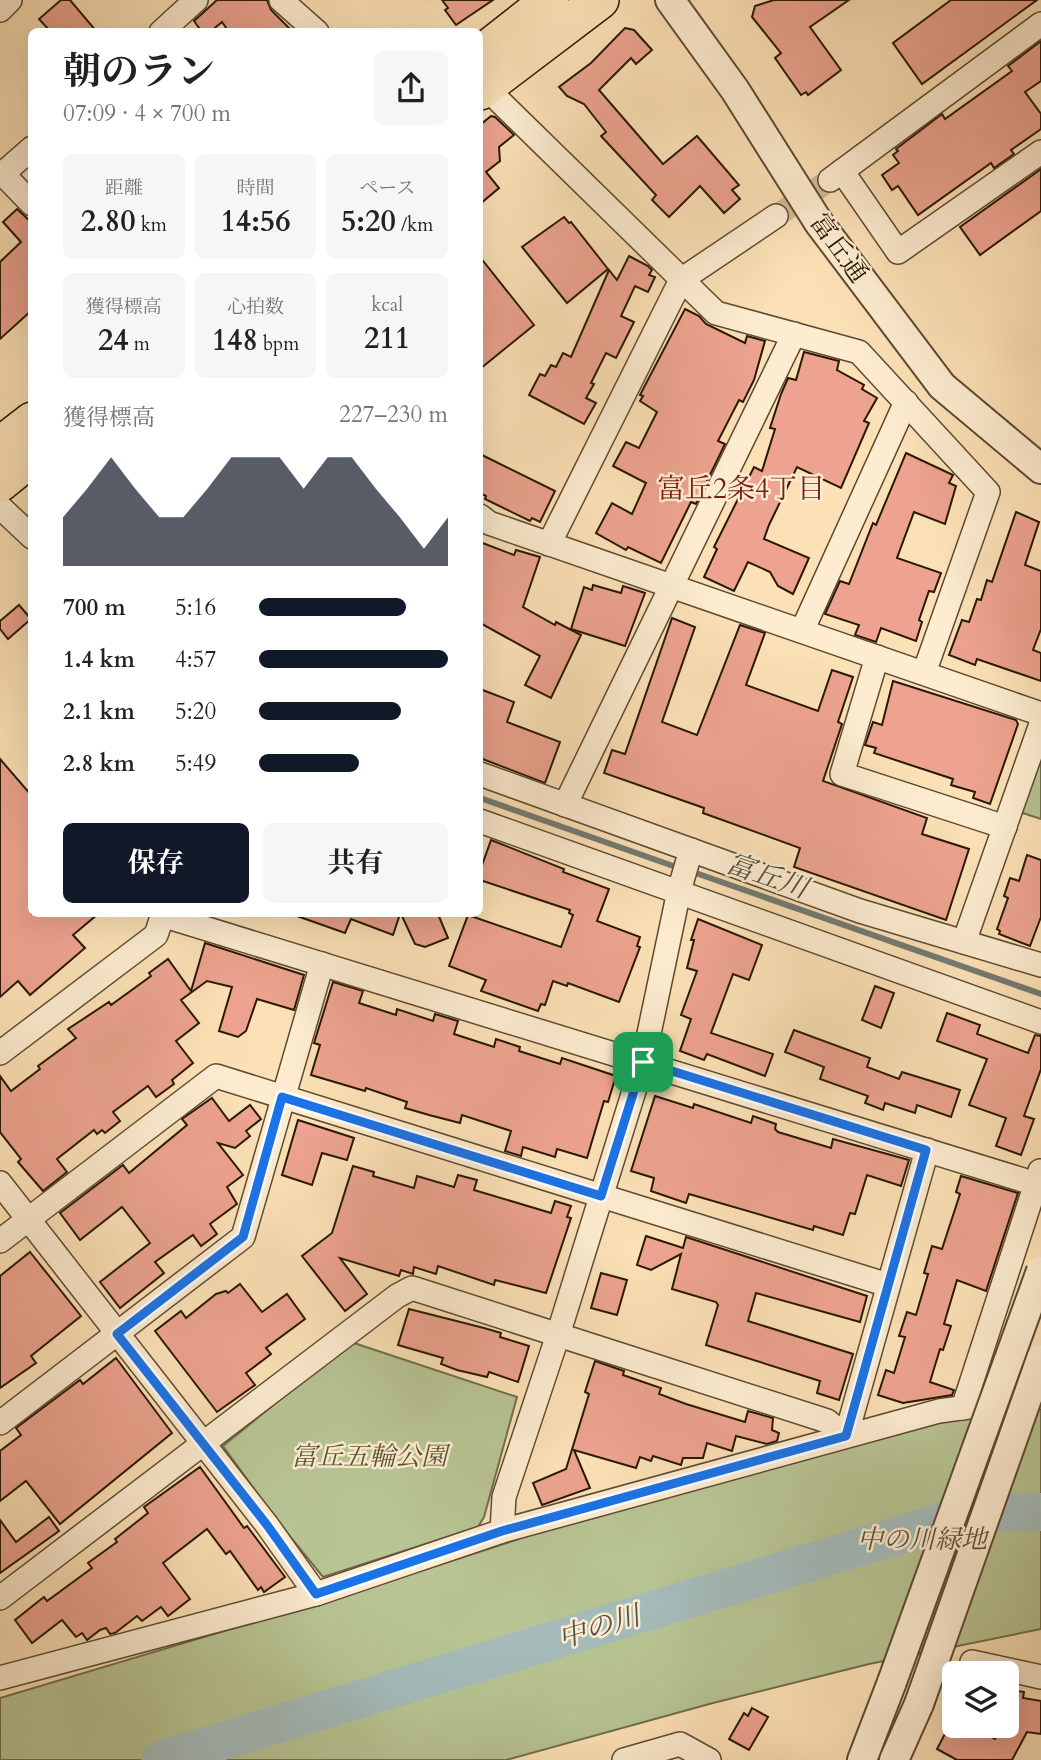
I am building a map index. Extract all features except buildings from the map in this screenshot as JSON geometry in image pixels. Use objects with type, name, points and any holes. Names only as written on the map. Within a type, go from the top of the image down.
[{"type":"highway","points":[[483,76],[550,0]]},
{"type":"highway","points":[[483,77],[600,0]]},
{"type":"highway","points":[[0,446],[28,424]]},
{"type":"highway","points":[[0,482],[28,460]]},
{"type":"street","points":[[0,10],[10,0]]},
{"type":"street","points":[[165,28],[196,0]]},
{"type":"street","points":[[281,0],[312,28]]},
{"type":"street","name":"富丘通","points":[[670,0],[735,90],[819,223],[942,386],[1041,469]]},
{"type":"street","points":[[1041,24],[836,176],[898,252],[1041,152]]},
{"type":"street","points":[[483,80],[716,313],[859,352],[988,492],[924,673]]},
{"type":"street","points":[[28,151],[1,175],[28,200]]},
{"type":"street","points":[[550,544],[681,280],[776,216]]},
{"type":"street","points":[[565,805],[794,334]]},
{"type":"street","points":[[802,631],[906,402]]},
{"type":"street","points":[[0,507],[28,533]]},
{"type":"street","points":[[483,518],[489,523],[1041,714]]},
{"type":"street","points":[[877,657],[842,774],[1004,827]]},
{"type":"street","points":[[964,942],[1041,724]]},
{"type":"street","points":[[483,775],[690,855],[860,911],[1041,965]]},
{"type":"street","points":[[483,822],[680,887],[1041,1022]]},
{"type":"street","points":[[502,1531],[504,1497],[558,1335],[643,1062],[680,887],[690,855]]},
{"type":"street","points":[[0,1053],[156,935],[162,917]]},
{"type":"street","points":[[173,917],[926,1150],[1039,1177],[963,1408]]},
{"type":"street","points":[[0,1423],[243,1237],[322,964]]},
{"type":"street","points":[[0,1241],[216,1076],[888,1285]]},
{"type":"street","points":[[846,1436],[926,1150]]},
{"type":"street","points":[[0,1183],[267,1525],[316,1594]]},
{"type":"street","points":[[862,1760],[1041,1271]]},
{"type":"street","points":[[0,1598],[397,1296],[412,1288],[827,1421],[846,1436]]},
{"type":"street","points":[[894,1760],[919,1704],[1041,1359]]},
{"type":"street","points":[[0,1678],[316,1594],[502,1531],[846,1436],[939,1411],[1041,1397]]},
{"type":"street","points":[[1019,1672],[1041,1677]]},
{"type":"street","points":[[624,1760],[680,1744],[709,1760]]},
{"type":"green space","points":[[1041,752],[1041,819],[1020,812]]},
{"type":"green space","name":"富丘五輪公園","points":[[351,1342],[517,1397],[484,1517],[478,1527],[323,1577],[275,1518],[223,1446]]},
{"type":"green space","name":"中の川緑地","points":[[1041,1409],[1041,1629],[869,1664],[713,1703],[506,1760],[0,1760],[0,1698],[365,1589],[611,1509],[939,1420]]},
{"type":"waterway","name":"富丘川","points":[[483,799],[679,868]]},
{"type":"waterway","name":"富丘川","points":[[690,871],[1041,994]]},
{"type":"waterway","name":"中の川","points":[[160,1760],[975,1512],[1041,1512]]},
{"type":"tunnel","points":[[776,216],[830,180]]},
{"type":"district","name":"富丘2条4丁目","points":[[741,489]]},
{"type":"route","points":[[643,1062],[926,1150],[846,1436],[502,1531],[316,1594],[267,1525],[117,1334],[243,1237],[282,1097],[601,1196],[643,1062]]}]
